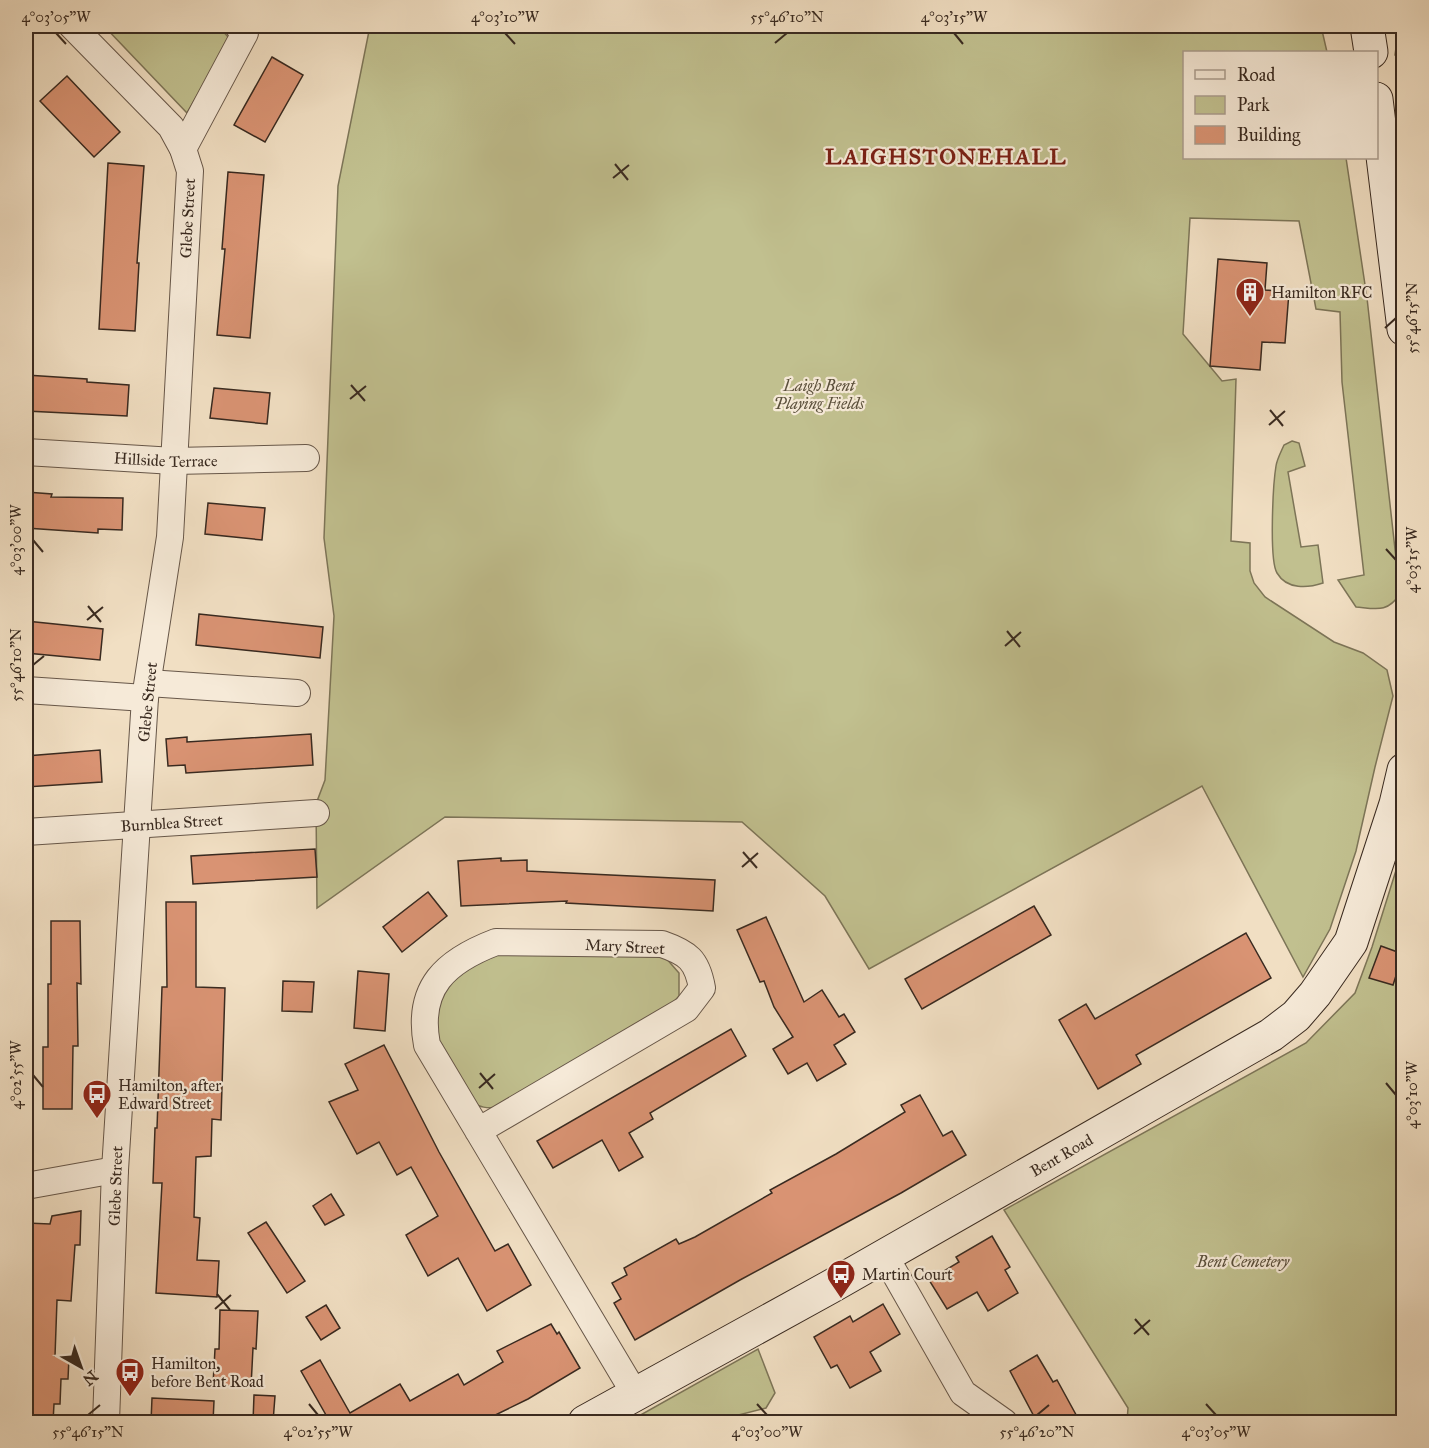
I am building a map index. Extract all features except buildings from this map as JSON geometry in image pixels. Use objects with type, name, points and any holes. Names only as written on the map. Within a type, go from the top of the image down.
[{"type":"street","name":"Glebe Street","points":[[72,26],[171,127],[183,149],[190,171],[170,537],[146,690],[115,1170],[106,1422]]},
{"type":"street","points":[[183,149],[245,33],[238,26]]},
{"type":"street","points":[[1378,108],[1404,329]]},
{"type":"street","name":"Hillside Terrace","points":[[26,452],[174,461],[306,458]]},
{"type":"street","points":[[26,690],[297,693]]},
{"type":"street","name":"Bent Road","points":[[585,1422],[885,1256],[1271,1035],[1296,1016],[1315,994],[1351,942],[1396,804],[1404,770]]},
{"type":"street","name":"Burnblea Street","points":[[26,832],[316,813]]},
{"type":"street","name":"Mary Street","points":[[478,1131],[686,1009],[702,988],[699,969],[684,952],[662,944],[496,942],[470,952],[452,964],[437,981],[426,1005],[423,1025],[427,1045],[478,1131],[635,1394]]},
{"type":"street","points":[[26,1185],[115,1170]]},
{"type":"street","points":[[885,1256],[963,1393],[1004,1422]]},
{"type":"green space","points":[[104,26],[218,26],[230,39],[187,113]]},
{"type":"green space","name":"Laigh Bent Playing Fields","points":[[370,26],[1321,26],[1327,51],[1183,51],[1183,159],[1346,159],[1367,298],[1400,594],[1391,604],[1376,609],[1356,607],[1338,580],[1364,575],[1342,382],[1340,312],[1316,309],[1299,221],[1190,218],[1183,334],[1222,381],[1236,379],[1231,541],[1250,543],[1250,571],[1254,583],[1265,597],[1334,642],[1363,653],[1387,670],[1393,696],[1356,851],[1330,929],[1303,977],[1202,786],[869,969],[825,896],[742,822],[445,817],[317,908],[316,804],[325,780],[334,616],[324,538],[338,186]]},
{"type":"green space","points":[[1399,26],[1403,26],[1403,64],[1395,55]]},
{"type":"green space","points":[[1292,441],[1299,443],[1305,466],[1288,472],[1301,547],[1318,545],[1323,583],[1311,586],[1292,585],[1281,579],[1277,573],[1273,553],[1272,521],[1276,466],[1284,445]]},
{"type":"green space","name":"Bent Cemetery","points":[[1403,848],[1403,1422],[1127,1422],[1128,1408],[1004,1210],[1306,1043],[1355,993]]},
{"type":"green space","points":[[511,952],[665,957],[679,973],[679,996],[671,1005],[498,1107],[480,1106],[470,1102],[440,1048],[436,1029],[438,1011],[443,994],[462,968],[492,955]]},
{"type":"green space","points":[[758,1349],[775,1393],[766,1408],[711,1422],[628,1422]]},
{"type":"place","name":"Hamilton RFC","points":[[1250,318]]},
{"type":"place","name":"Hamilton, after Edward Street","points":[[97,1120]]},
{"type":"place","name":"Martin Court","points":[[841,1300]]},
{"type":"place","name":"Hamilton, before Bent Road","points":[[130,1398]]},
{"type":"district","name":"LAIGHSTONEHALL","points":[[946,156]]}]
